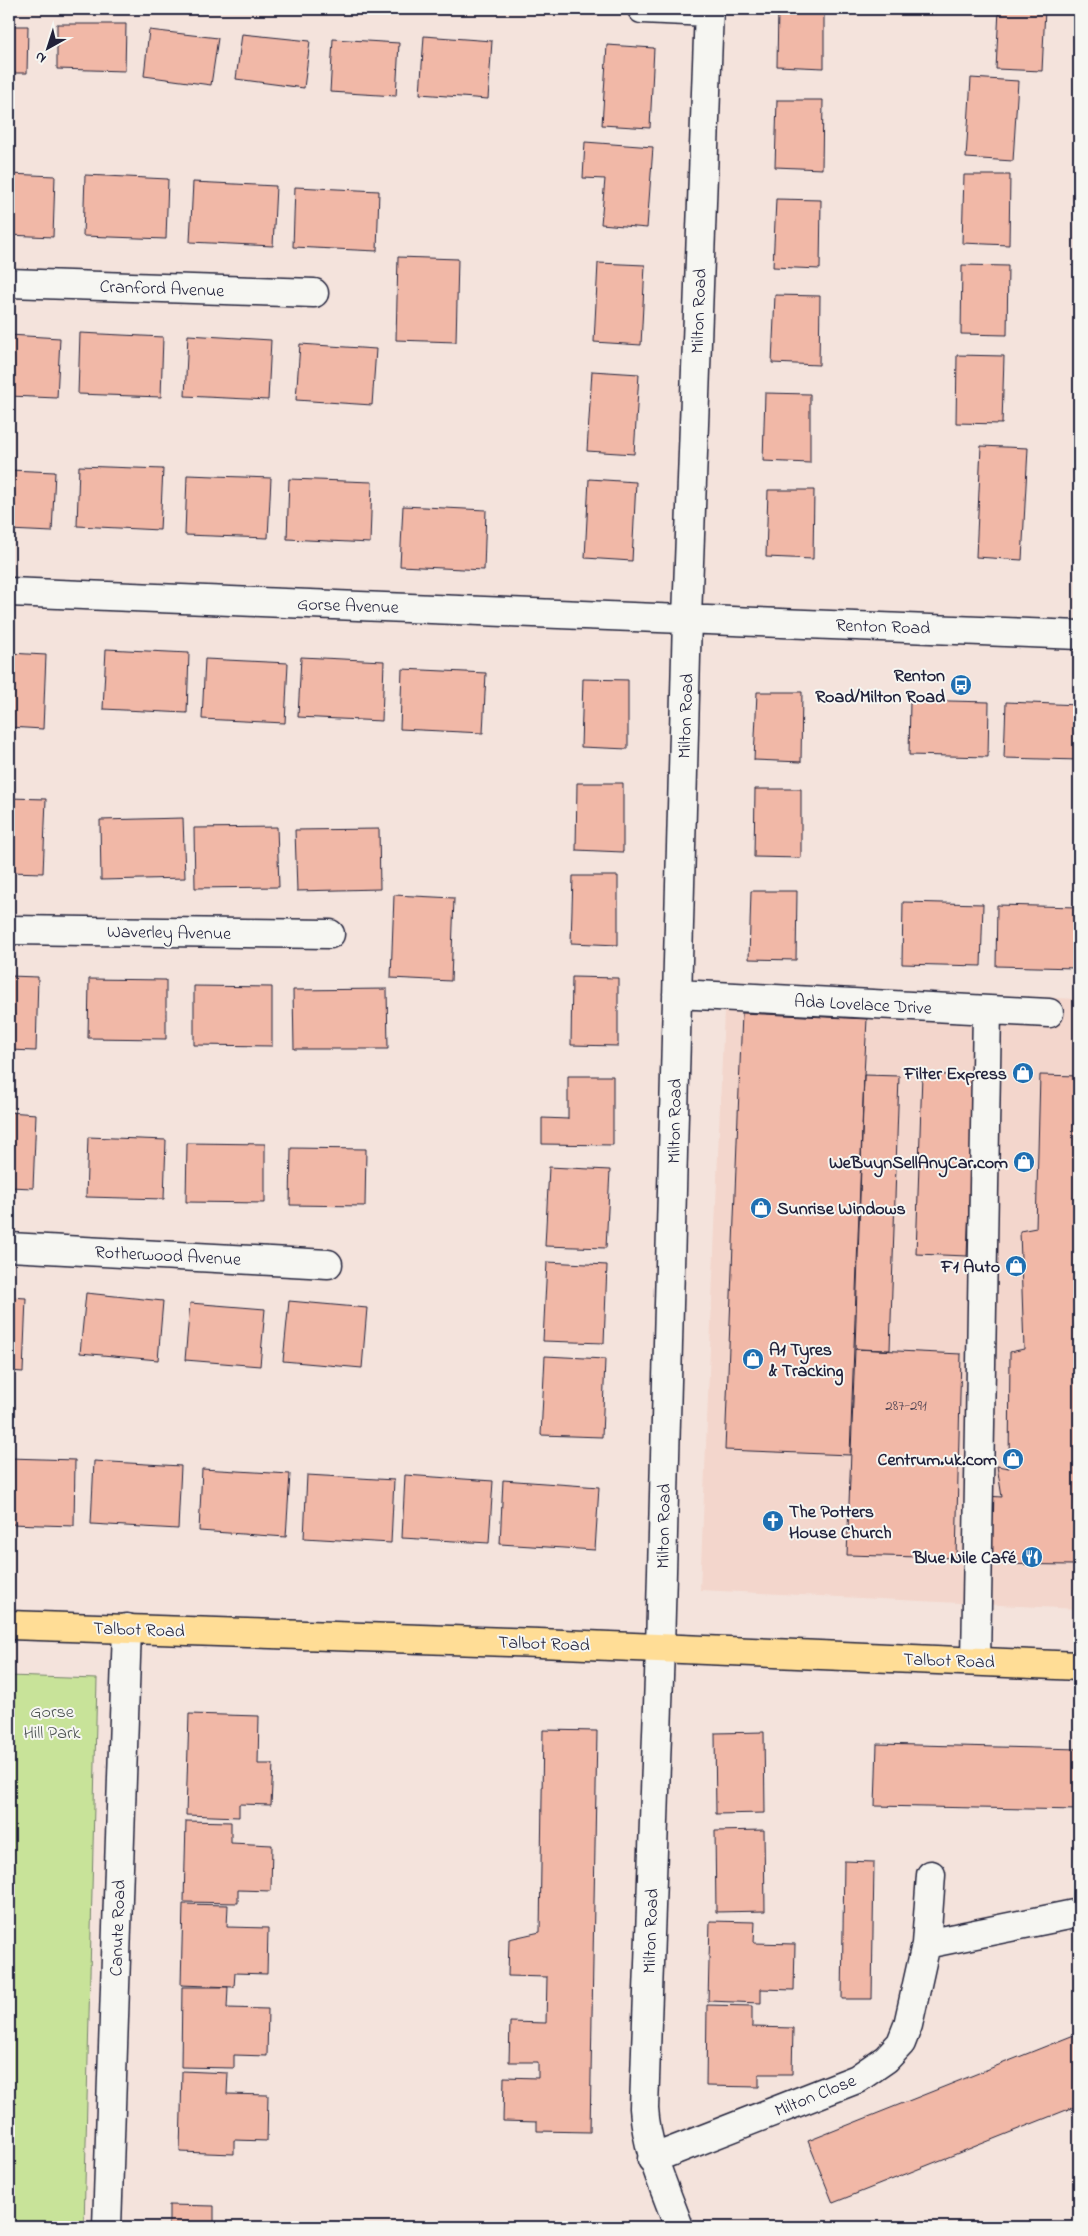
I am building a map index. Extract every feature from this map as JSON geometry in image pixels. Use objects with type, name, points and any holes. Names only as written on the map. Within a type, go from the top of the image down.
[{"type":"main road","name":"Talbot Road","points":[[9,1625],[660,1648],[1079,1666]]},
{"type":"street","points":[[642,9],[709,10]]},
{"type":"street","name":"Milton Road","points":[[679,2227],[652,2160],[645,2133],[644,2108],[660,1648],[687,618],[709,10]]},
{"type":"street","name":"Cranford Avenue","points":[[9,284],[314,293]]},
{"type":"street","name":"Gorse Avenue","points":[[9,592],[687,618]]},
{"type":"street","name":"Renton Road","points":[[687,618],[1079,635]]},
{"type":"street","name":"Waverley Avenue","points":[[9,930],[330,934]]},
{"type":"street","name":"Ada Lovelace Drive","points":[[677,994],[1049,1013]]},
{"type":"street","points":[[976,1661],[987,1010]]},
{"type":"street","name":"Rotherwood Avenue","points":[[9,1247],[328,1264]]},
{"type":"street","name":"Canute Road","points":[[107,2227],[127,1628]]},
{"type":"street","name":"Milton Close","points":[[652,2160],[858,2079],[886,2059],[901,2043],[908,2024],[926,1944],[930,1875]]},
{"type":"street","points":[[926,1944],[1079,1913]]},
{"type":"shaded area","points":[[725,986],[1079,999],[1079,1609],[700,1590]]},
{"type":"green space","name":"Gorse Hill Park","points":[[9,1676],[97,1679],[84,2227],[9,2227]]},
{"type":"building","points":[[778,9],[824,9],[824,68],[777,66]]},
{"type":"building","points":[[999,9],[1045,9],[1042,71],[996,69]]},
{"type":"building","points":[[57,24],[126,24],[125,71],[57,69]]},
{"type":"building","points":[[9,26],[28,26],[27,73],[9,73]]},
{"type":"building","points":[[149,30],[218,38],[211,85],[144,76]]},
{"type":"building","points":[[242,34],[310,41],[304,88],[236,79]]},
{"type":"building","points":[[424,36],[492,41],[488,99],[420,94]]},
{"type":"building","points":[[333,39],[399,43],[396,96],[330,92]]},
{"type":"building","points":[[607,45],[654,48],[650,128],[602,125]]},
{"type":"building","points":[[971,78],[1018,81],[1013,161],[966,158]]},
{"type":"building","points":[[777,100],[823,100],[822,169],[775,167]]},
{"type":"building","points":[[585,142],[653,147],[647,228],[601,224],[605,179],[583,178]]},
{"type":"building","points":[[9,174],[55,176],[53,237],[9,235]]},
{"type":"building","points":[[85,175],[168,179],[166,239],[83,236]]},
{"type":"building","points":[[964,175],[1010,175],[1009,245],[962,243]]},
{"type":"building","points":[[193,182],[276,186],[273,246],[190,242]]},
{"type":"building","points":[[295,187],[379,191],[377,251],[293,247]]},
{"type":"building","points":[[776,199],[821,200],[820,269],[773,267]]},
{"type":"building","points":[[398,257],[458,259],[456,342],[396,340]]},
{"type":"building","points":[[598,263],[645,265],[641,345],[594,342]]},
{"type":"building","points":[[962,265],[1008,266],[1007,335],[961,334]]},
{"type":"building","points":[[775,295],[820,296],[819,365],[772,363]]},
{"type":"building","points":[[80,333],[163,337],[161,397],[78,394]]},
{"type":"building","points":[[9,335],[60,338],[57,398],[9,396]]},
{"type":"building","points":[[188,335],[271,340],[268,400],[185,396]]},
{"type":"building","points":[[300,344],[376,349],[372,405],[296,400]]},
{"type":"building","points":[[957,355],[1004,356],[1002,424],[956,423]]},
{"type":"building","points":[[592,371],[639,374],[634,454],[587,451]]},
{"type":"building","points":[[765,393],[810,394],[810,463],[763,461]]},
{"type":"building","points":[[981,446],[1028,448],[1022,560],[976,557]]},
{"type":"building","points":[[79,466],[163,469],[160,530],[77,526]]},
{"type":"building","points":[[9,470],[55,472],[52,532],[9,530]]},
{"type":"building","points":[[187,475],[271,478],[268,538],[185,535]]},
{"type":"building","points":[[289,479],[372,482],[370,543],[287,539]]},
{"type":"building","points":[[589,479],[636,482],[632,561],[585,558]]},
{"type":"building","points":[[768,490],[814,490],[813,559],[766,557]]},
{"type":"building","points":[[403,506],[486,510],[484,570],[400,566]]},
{"type":"building","points":[[106,649],[189,653],[187,713],[103,709]]},
{"type":"building","points":[[9,653],[46,655],[43,729],[9,727]]},
{"type":"building","points":[[301,657],[384,661],[382,721],[298,717]]},
{"type":"building","points":[[205,659],[288,663],[285,723],[202,719]]},
{"type":"building","points":[[402,669],[486,673],[483,733],[400,729]]},
{"type":"building","points":[[583,679],[628,680],[628,749],[581,747]]},
{"type":"building","points":[[757,692],[802,692],[801,762],[754,760]]},
{"type":"building","points":[[910,700],[989,702],[988,757],[909,755]]},
{"type":"building","points":[[1006,702],[1079,705],[1079,760],[1004,758]]},
{"type":"building","points":[[577,783],[623,783],[623,852],[576,850]]},
{"type":"building","points":[[755,789],[801,789],[801,858],[754,857]]},
{"type":"building","points":[[9,798],[46,799],[43,873],[9,872]]},
{"type":"building","points":[[183,818],[185,878],[101,880],[100,820]]},
{"type":"building","points":[[277,827],[279,887],[195,888],[194,828]]},
{"type":"building","points":[[379,829],[380,889],[297,891],[295,830]]},
{"type":"building","points":[[573,876],[618,876],[618,945],[571,943]]},
{"type":"building","points":[[751,891],[797,891],[796,960],[749,959]]},
{"type":"building","points":[[394,895],[454,898],[451,981],[391,978]]},
{"type":"building","points":[[903,902],[983,904],[981,966],[902,964]]},
{"type":"building","points":[[997,905],[1077,907],[1076,968],[996,966]]},
{"type":"building","points":[[9,976],[38,977],[36,1051],[9,1050]]},
{"type":"building","points":[[572,977],[618,978],[618,1046],[571,1045]]},
{"type":"building","points":[[89,979],[166,980],[166,1039],[88,1038]]},
{"type":"building","points":[[194,986],[272,987],[272,1046],[194,1045]]},
{"type":"building","points":[[387,989],[388,1049],[294,1049],[293,990]]},
{"type":"building","points":[[742,1013],[867,1019],[850,1455],[725,1450]]},
{"type":"building","points":[[922,1074],[974,1076],[967,1256],[916,1254]]},
{"type":"building","points":[[864,1075],[899,1076],[890,1350],[855,1349]]},
{"type":"building","points":[[1040,1075],[1079,1076],[1079,1575],[1075,1575],[1075,1565],[987,1564],[986,1496],[1002,1497],[997,1466],[1009,1468],[1010,1352],[1024,1349],[1020,1231],[1036,1228]]},
{"type":"building","points":[[568,1076],[613,1076],[613,1145],[542,1144],[542,1118],[568,1119]]},
{"type":"building","points":[[9,1112],[36,1114],[33,1188],[9,1187]]},
{"type":"building","points":[[88,1137],[166,1140],[164,1199],[86,1197]]},
{"type":"building","points":[[187,1143],[265,1144],[265,1203],[186,1202]]},
{"type":"building","points":[[291,1148],[366,1149],[365,1206],[290,1205]]},
{"type":"building","points":[[549,1167],[610,1170],[606,1248],[545,1246]]},
{"type":"building","points":[[547,1262],[607,1265],[604,1343],[543,1341]]},
{"type":"building","points":[[86,1293],[163,1301],[158,1360],[80,1353]]},
{"type":"building","points":[[9,1297],[26,1298],[23,1372],[9,1371]]},
{"type":"building","points":[[289,1301],[367,1308],[362,1368],[283,1361]]},
{"type":"building","points":[[190,1303],[265,1309],[260,1366],[185,1360]]},
{"type":"building","points":[[855,1349],[961,1354],[956,1558],[847,1555]]},
{"type":"building","points":[[545,1356],[605,1359],[602,1437],[541,1435]]},
{"type":"building","points":[[9,1458],[75,1460],[74,1526],[9,1524]]},
{"type":"building","points":[[94,1461],[181,1466],[178,1529],[91,1524]]},
{"type":"building","points":[[202,1469],[290,1474],[286,1537],[199,1531]]},
{"type":"building","points":[[307,1475],[394,1480],[391,1543],[304,1538]]},
{"type":"building","points":[[405,1475],[493,1481],[489,1543],[402,1538]]},
{"type":"building","points":[[503,1480],[599,1487],[595,1550],[500,1544]]},
{"type":"building","points":[[189,1714],[259,1716],[258,1764],[273,1764],[271,1805],[239,1804],[239,1817],[186,1815]]},
{"type":"building","points":[[543,1730],[597,1731],[590,2132],[537,2131],[537,2122],[503,2121],[504,2077],[538,2078],[538,2062],[509,2062],[510,2022],[546,2023],[547,1977],[508,1976],[509,1939],[540,1932]]},
{"type":"building","points":[[764,1732],[765,1813],[716,1814],[715,1733]]},
{"type":"building","points":[[877,1744],[1079,1749],[1079,1810],[875,1806]]},
{"type":"building","points":[[186,1821],[231,1822],[231,1843],[272,1845],[271,1891],[238,1890],[238,1903],[184,1902]]},
{"type":"building","points":[[764,1830],[765,1911],[716,1912],[715,1831]]},
{"type":"building","points":[[844,1861],[874,1862],[872,1999],[842,1999]]},
{"type":"building","points":[[183,1904],[228,1905],[227,1927],[268,1928],[267,1974],[235,1973],[234,1987],[181,1985]]},
{"type":"building","points":[[710,1921],[755,1922],[754,1943],[795,1944],[794,1990],[761,1989],[761,2003],[708,2001]]},
{"type":"building","points":[[182,1987],[228,1987],[227,2008],[268,2009],[267,2056],[234,2055],[234,2068],[181,2067]]},
{"type":"building","points":[[707,2005],[752,2006],[752,2027],[793,2028],[792,2074],[759,2074],[759,2087],[706,2086]]},
{"type":"building","points":[[1079,2033],[1079,2105],[833,2203],[808,2141]]},
{"type":"building","points":[[182,2071],[228,2073],[227,2094],[268,2095],[267,2141],[234,2140],[234,2154],[180,2152]]},
{"type":"building","points":[[169,2205],[214,2206],[214,2227],[169,2227]]},
{"type":"place","name":"Renton Road/Milton Road","points":[[961,685]]},
{"type":"place","name":"Filter Express","points":[[1023,1073]]},
{"type":"place","name":"WeBuynSellAnyCar.com","points":[[1024,1162]]},
{"type":"place","name":"Sunrise Windows","points":[[761,1208]]},
{"type":"place","name":"F1 Auto","points":[[1016,1266]]},
{"type":"place","name":"A1 Tyres & Tracking","points":[[753,1359]]},
{"type":"place","name":"Centrum.uk.com","points":[[1013,1459]]},
{"type":"place","name":"The Potters House Church","points":[[773,1521]]},
{"type":"place","name":"Blue Nile Café","points":[[1032,1557]]}]
